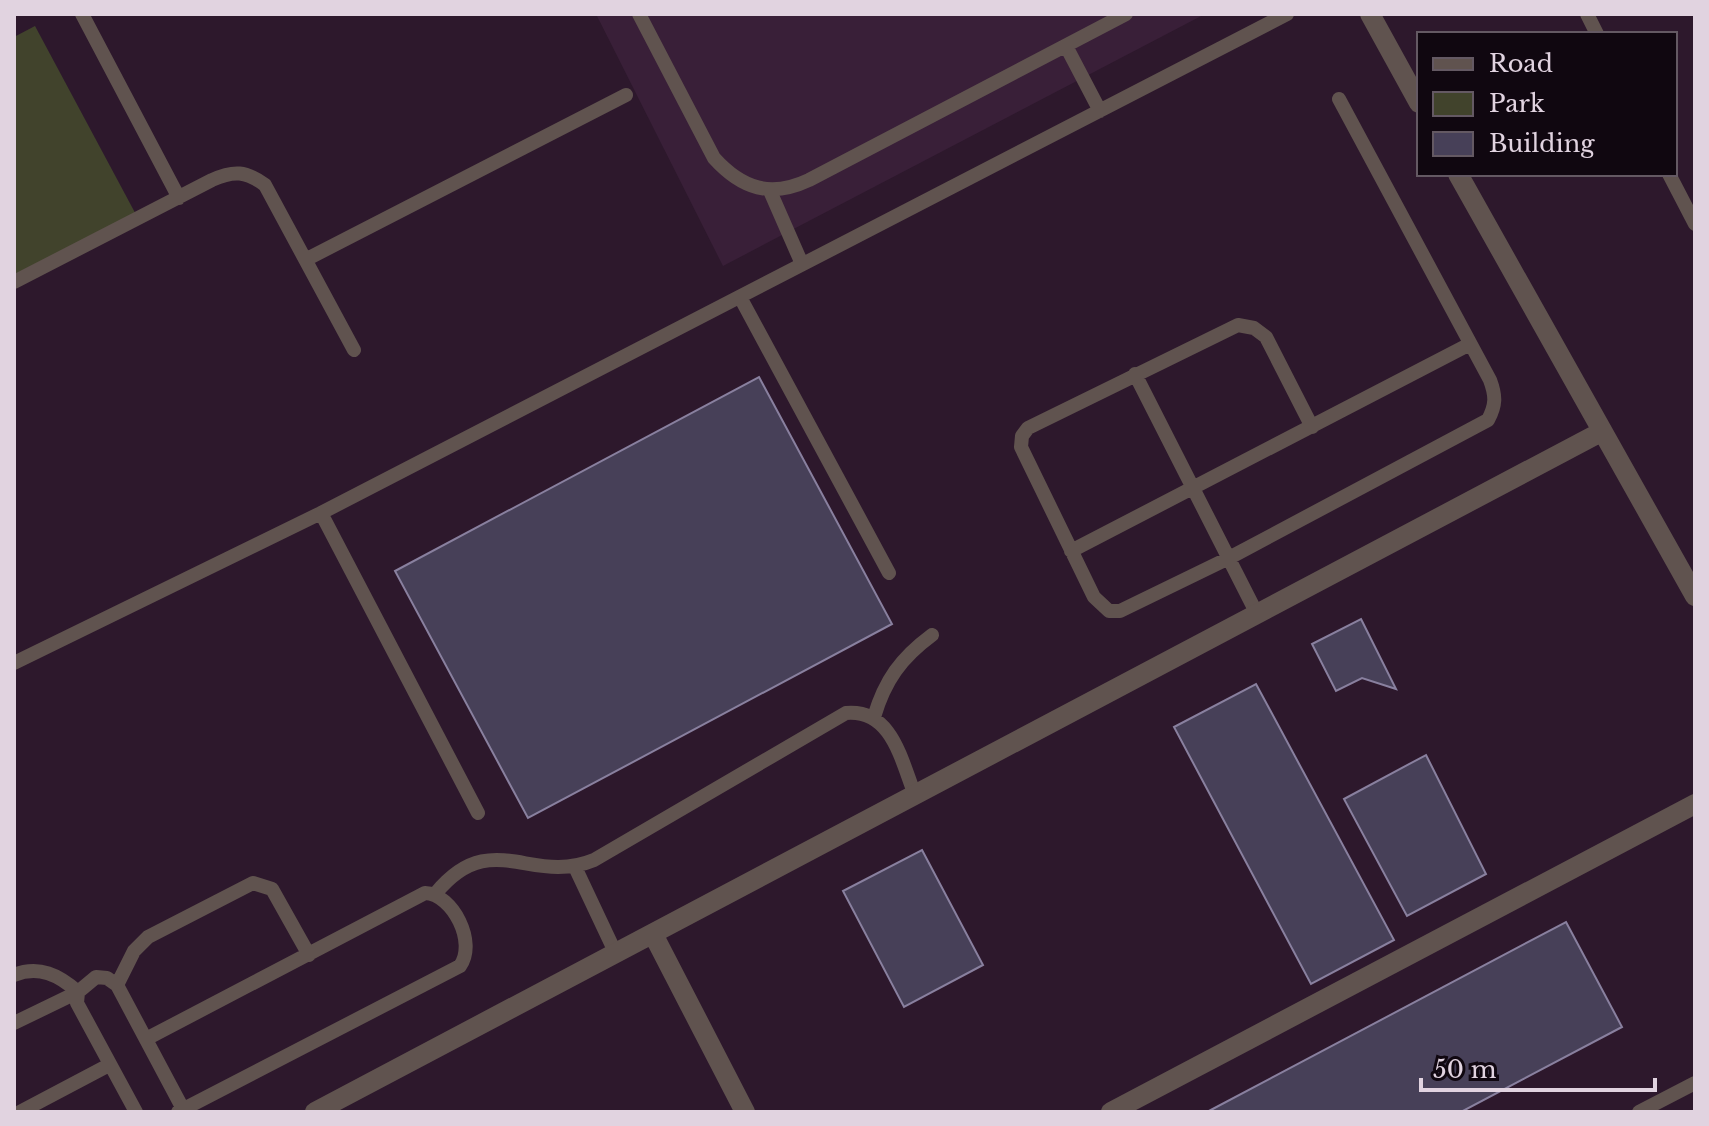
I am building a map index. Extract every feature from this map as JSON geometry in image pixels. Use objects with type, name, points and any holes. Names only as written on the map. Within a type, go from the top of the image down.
[{"type":"street","points":[[1370,14],[1417,99]]},
{"type":"street","points":[[1459,176],[1695,596]]},
{"type":"street","points":[[315,1112],[1601,432]]},
{"type":"street","points":[[1111,1112],[1695,804]]},
{"type":"street","points":[[653,934],[745,1112]]},
{"type":"lane","points":[[82,14],[179,198]]},
{"type":"lane","points":[[639,14],[714,158],[747,186],[770,191],[791,189],[1126,14]]},
{"type":"lane","points":[[14,663],[321,513],[1287,14]]},
{"type":"lane","points":[[1587,14],[1596,32]]},
{"type":"lane","points":[[1066,46],[1100,111]]},
{"type":"lane","points":[[307,259],[626,95]]},
{"type":"lane","points":[[1312,427],[1266,337],[1254,328],[1238,325],[1028,428],[1022,436],[1021,447],[1094,597],[1109,611],[1130,607],[1229,558],[1488,420],[1495,408],[1495,393],[1339,99]]},
{"type":"lane","points":[[14,282],[230,172],[250,174],[265,185],[354,350]]},
{"type":"lane","points":[[1670,176],[1695,224]]},
{"type":"lane","points":[[770,191],[802,264]]},
{"type":"lane","points":[[740,297],[889,573]]},
{"type":"lane","points":[[1071,551],[1470,344]]},
{"type":"lane","points":[[1135,374],[1257,614]]},
{"type":"lane","points":[[321,513],[478,813]]},
{"type":"lane","points":[[874,717],[894,669],[932,635]]},
{"type":"lane","points":[[146,1039],[415,897],[436,893],[450,876],[479,861],[498,859],[575,867],[846,713],[860,712],[874,717],[885,726],[915,795]]},
{"type":"lane","points":[[575,867],[616,954]]},
{"type":"lane","points":[[117,985],[134,951],[148,937],[253,883],[272,889],[309,955]]},
{"type":"lane","points":[[14,1023],[78,992],[96,977],[107,978],[117,985],[181,1110],[460,966],[466,958],[465,939],[451,908],[436,893]]},
{"type":"lane","points":[[14,975],[44,971],[62,978],[78,992]]},
{"type":"lane","points":[[78,992],[77,1003],[136,1112]]},
{"type":"lane","points":[[20,1112],[109,1065]]},
{"type":"lane","points":[[1639,1112],[1695,1083]]},
{"type":"shaded area","points":[[596,14],[1205,14],[723,266]]},
{"type":"green space","points":[[35,26],[140,222],[14,289],[14,37]]},
{"type":"building","points":[[759,377],[892,624],[528,818],[395,571]]},
{"type":"building","points":[[1361,619],[1396,689],[1362,678],[1336,691],[1312,644]]},
{"type":"building","points":[[1256,684],[1394,940],[1311,984],[1174,727]]},
{"type":"building","points":[[1426,755],[1486,874],[1407,916],[1344,799]]},
{"type":"building","points":[[922,850],[983,965],[904,1007],[843,891]]},
{"type":"building","points":[[1566,922],[1622,1027],[1461,1112],[1207,1112]]}]
